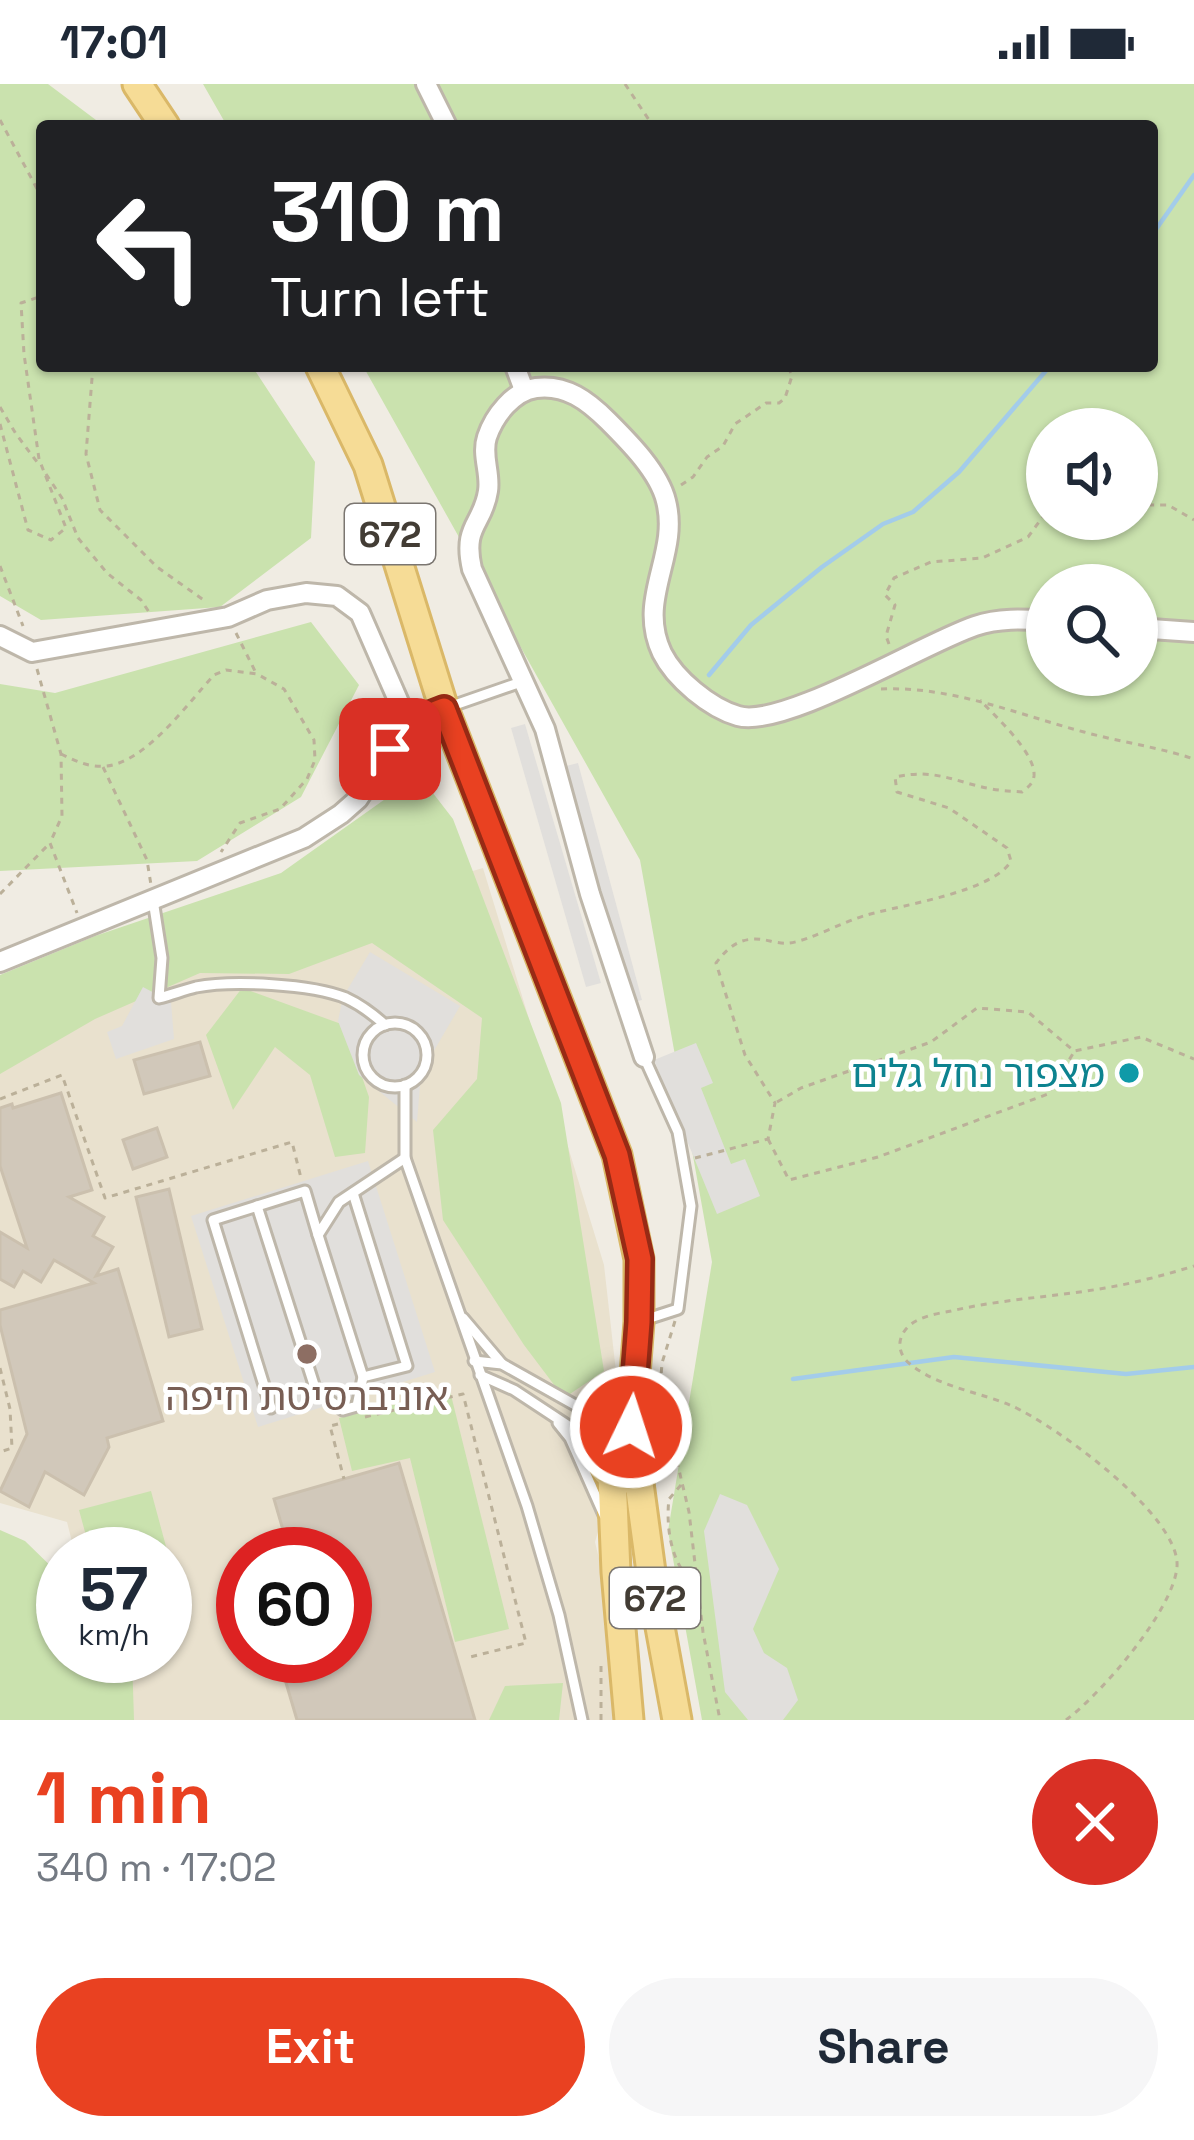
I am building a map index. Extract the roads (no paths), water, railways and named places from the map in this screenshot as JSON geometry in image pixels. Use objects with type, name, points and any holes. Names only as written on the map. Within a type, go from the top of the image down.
[{"type":"main road","points":[[137,84],[161,120]]},
{"type":"main road","name":"672","points":[[323,372],[368,465],[444,709],[617,1155],[640,1259],[639,1322],[615,1434],[599,1460],[625,1476],[654,1594],[677,1720]]},
{"type":"main road","name":"672","points":[[615,1434],[644,1436],[650,1449],[648,1464],[625,1476]]},
{"type":"main road","name":"672","points":[[625,1476],[616,1572],[629,1720]]},
{"type":"street","points":[[427,84],[444,120]]},
{"type":"street","points":[[517,372],[524,390]]},
{"type":"street","points":[[644,1057],[590,894],[545,729],[468,553],[473,525],[488,491],[485,445],[498,415],[524,390],[562,390],[586,400],[640,457],[665,497],[669,518],[652,604],[653,630],[664,658],[693,690],[736,716],[769,716],[975,626],[1026,620]]},
{"type":"street","points":[[0,636],[32,652],[228,617],[267,600],[306,592],[337,596],[360,613],[408,723]]},
{"type":"street","points":[[1158,629],[1194,632]]},
{"type":"street","points":[[0,962],[304,838],[358,799],[408,723],[444,709]]},
{"type":"lane","points":[[444,709],[524,681]]},
{"type":"lane","points":[[153,898],[162,958],[159,998],[196,987],[291,987],[344,997],[385,1025]]},
{"type":"lane","points":[[396,1023],[416,1031],[427,1051],[422,1072],[406,1085],[377,1081],[365,1065],[365,1046],[385,1025],[396,1023]]},
{"type":"lane","points":[[639,1322],[678,1310],[692,1206],[678,1132],[644,1057]]},
{"type":"lane","points":[[406,1085],[405,1158],[534,1528],[582,1720]]},
{"type":"lane","points":[[318,1235],[339,1202],[405,1158]]},
{"type":"lane","points":[[257,1206],[316,1390],[343,1410],[357,1406],[363,1377],[305,1191],[257,1206],[213,1220],[271,1408]]},
{"type":"lane","points":[[353,1193],[407,1366],[363,1377]]},
{"type":"lane","points":[[458,1312],[502,1364],[615,1434]]},
{"type":"lane","points":[[474,1360],[502,1364]]},
{"type":"lane","points":[[480,1375],[551,1414],[615,1434]]},
{"type":"lane","points":[[551,1414],[570,1438],[616,1535]]},
{"type":"waterway","points":[[1158,226],[1194,175]]},
{"type":"waterway","points":[[709,675],[751,625],[822,567],[883,524],[913,512],[959,472],[1045,372]]},
{"type":"waterway","points":[[793,1379],[954,1357],[1126,1374],[1194,1367]]},
{"type":"place","name":"מצפור נחל גלים","points":[[1129,1073]]},
{"type":"place","name":"אוניברסיטת חיפה","points":[[307,1354]]}]
